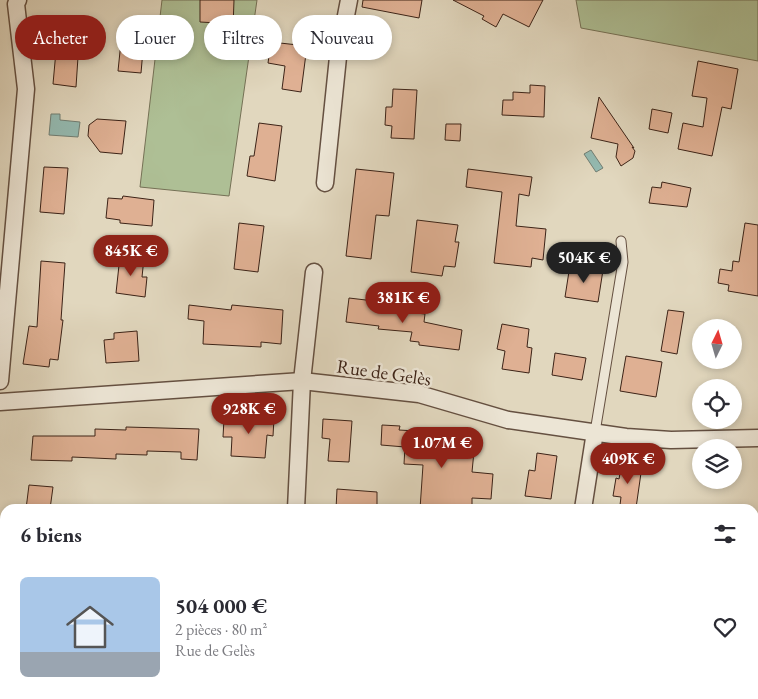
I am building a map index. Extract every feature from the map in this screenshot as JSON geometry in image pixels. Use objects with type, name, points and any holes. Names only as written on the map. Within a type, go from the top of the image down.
[{"type":"street","points":[[0,381],[26,89],[16,4],[18,0]]},
{"type":"street","points":[[325,183],[338,56],[349,0]]},
{"type":"street","points":[[296,504],[302,381],[314,272]]},
{"type":"street","name":"Rue de Gelès","points":[[0,402],[302,381],[419,394],[508,420],[596,432],[671,440],[758,438]]},
{"type":"street","points":[[583,504],[596,432]]},
{"type":"lane","points":[[596,432],[623,262],[621,241]]},
{"type":"green space","points":[[162,0],[257,0],[255,15],[204,15],[204,60],[248,60],[229,196],[140,187],[155,60],[194,60],[194,15],[160,15]]},
{"type":"green space","points":[[576,0],[758,0],[758,61],[581,28]]},
{"type":"water","points":[[51,114],[60,114],[60,120],[80,122],[78,137],[49,135]]},
{"type":"water","points":[[591,150],[603,168],[596,172],[584,154]]},
{"type":"building","points":[[200,0],[234,0],[233,15],[204,15],[204,22],[200,22]]},
{"type":"building","points":[[363,0],[422,0],[419,18],[362,7]]},
{"type":"building","points":[[453,0],[543,0],[529,27],[503,14],[496,27],[482,19],[484,16]]},
{"type":"building","points":[[282,43],[292,44],[292,60],[305,60],[301,92],[282,89],[285,66],[268,63],[268,60],[282,60]]},
{"type":"building","points":[[55,60],[78,60],[76,87],[53,84]]},
{"type":"building","points":[[119,60],[142,60],[141,73],[118,71]]},
{"type":"building","points":[[698,61],[738,69],[731,109],[722,107],[712,156],[678,149],[683,123],[703,127],[707,98],[692,96]]},
{"type":"building","points":[[530,85],[545,86],[544,117],[502,115],[503,100],[513,100],[513,92],[530,93]]},
{"type":"building","points":[[393,89],[417,90],[414,139],[391,138],[392,126],[385,125],[386,107],[392,107]]},
{"type":"building","points":[[599,97],[635,151],[633,158],[621,166],[616,157],[618,144],[591,138]]},
{"type":"building","points":[[652,109],[672,113],[668,133],[649,129]]},
{"type":"building","points":[[97,119],[126,121],[122,154],[100,152],[88,136],[89,125]]},
{"type":"building","points":[[259,123],[282,126],[275,181],[247,176],[250,156],[254,156]]},
{"type":"building","points":[[446,124],[461,124],[460,141],[445,140]]},
{"type":"building","points":[[44,167],[68,168],[64,214],[40,212]]},
{"type":"building","points":[[356,169],[394,173],[389,216],[376,215],[371,259],[346,256]]},
{"type":"building","points":[[468,169],[532,177],[529,196],[519,194],[516,226],[546,229],[543,260],[532,258],[531,267],[494,263],[502,192],[466,187]]},
{"type":"building","points":[[662,182],[691,188],[687,207],[649,203],[652,187],[661,188]]},
{"type":"building","points":[[123,196],[154,200],[152,226],[120,223],[120,220],[106,218],[108,198],[122,199]]},
{"type":"building","points":[[417,220],[458,225],[455,242],[459,242],[455,267],[444,266],[442,276],[411,272]]},
{"type":"building","points":[[239,223],[264,226],[258,272],[234,269]]},
{"type":"building","points":[[745,223],[758,225],[758,296],[728,291],[729,285],[718,283],[720,269],[732,271],[733,261],[739,262]]},
{"type":"building","points":[[120,256],[144,258],[142,277],[147,277],[145,297],[116,293]]},
{"type":"building","points":[[41,261],[65,263],[61,320],[63,320],[58,360],[50,359],[49,367],[23,364],[29,326],[37,327]]},
{"type":"building","points":[[570,265],[603,270],[598,302],[565,297]]},
{"type":"building","points":[[349,298],[391,303],[391,310],[425,314],[424,322],[462,330],[459,350],[419,345],[419,342],[410,341],[412,332],[378,329],[379,326],[346,322]]},
{"type":"building","points":[[189,305],[231,310],[232,305],[283,310],[281,344],[261,342],[261,347],[203,344],[204,321],[188,319]]},
{"type":"building","points":[[668,310],[684,312],[677,354],[661,351]]},
{"type":"building","points":[[502,324],[529,329],[527,347],[532,348],[529,373],[502,369],[505,351],[497,349]]},
{"type":"building","points":[[137,331],[139,361],[106,363],[104,340],[114,339],[114,333]]},
{"type":"building","points":[[555,353],[586,358],[582,380],[552,375]]},
{"type":"building","points":[[626,356],[662,362],[656,397],[620,391]]},
{"type":"building","points":[[238,416],[274,418],[273,436],[267,435],[265,458],[231,456],[232,437],[223,437],[224,419],[238,419]]},
{"type":"building","points":[[323,419],[352,421],[349,462],[328,461],[330,439],[322,438]]},
{"type":"building","points":[[382,425],[400,426],[399,430],[416,431],[415,436],[475,441],[472,472],[493,474],[491,499],[472,498],[472,504],[420,504],[423,465],[404,464],[405,447],[381,445]]},
{"type":"building","points":[[126,427],[199,429],[197,460],[181,459],[181,452],[147,451],[147,455],[116,454],[116,459],[72,457],[72,461],[31,460],[33,436],[95,436],[95,429],[126,430]]},
{"type":"building","points":[[537,453],[557,456],[551,499],[525,496],[529,470],[535,471]]},
{"type":"building","points":[[622,462],[642,466],[637,504],[620,504],[621,497],[613,496],[616,478],[619,479]]},
{"type":"building","points":[[29,485],[53,487],[51,504],[27,504]]},
{"type":"building","points":[[337,489],[377,492],[377,504],[336,504]]}]
